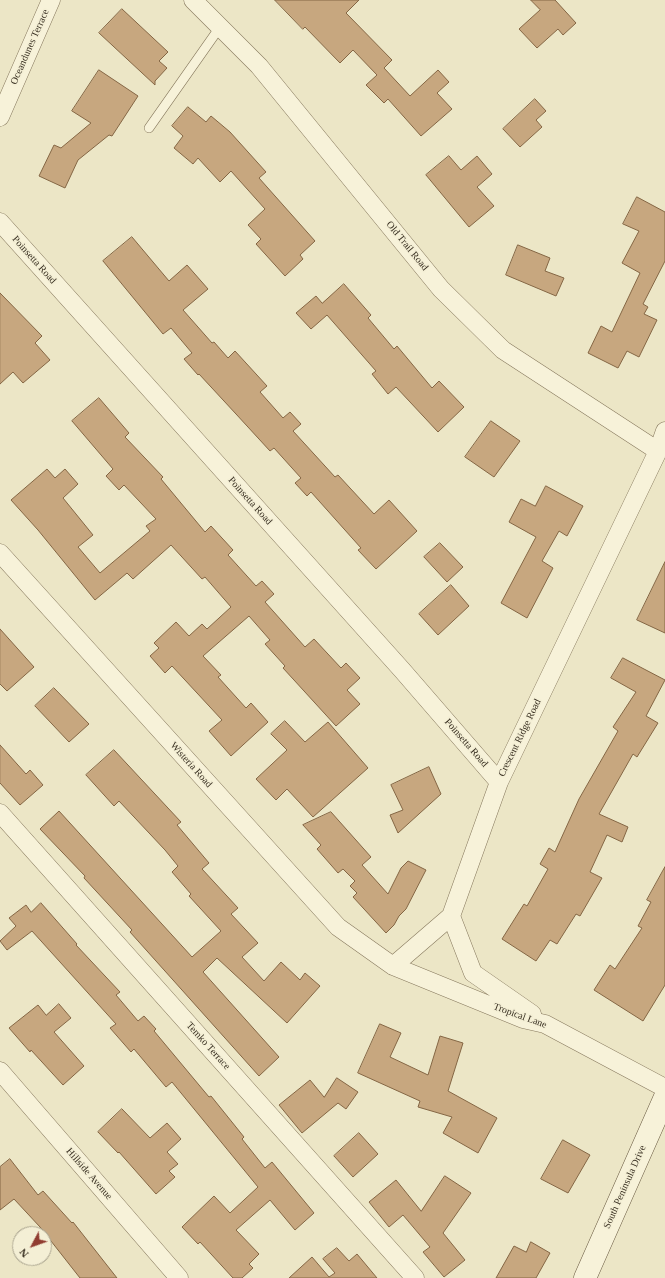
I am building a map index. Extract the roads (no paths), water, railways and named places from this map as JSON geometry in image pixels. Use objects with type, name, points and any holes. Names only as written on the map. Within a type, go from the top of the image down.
[{"type":"main road","name":"South Peninsula Drive","points":[[585,1278],[665,1097]]},
{"type":"street","name":"Oceandunes Terrace","points":[[0,117],[51,0]]},
{"type":"street","name":"Old Trail Road","points":[[193,0],[259,66],[441,289],[503,350],[658,451]]},
{"type":"street","name":"Poinsetta Road","points":[[0,222],[402,670],[499,782]]},
{"type":"street","name":"Crescent Ridge Road","points":[[451,916],[499,782],[658,451],[665,431]]},
{"type":"street","name":"Wisteria Road","points":[[0,553],[338,927],[393,966]]},
{"type":"street","name":"Temko Terrace","points":[[0,813],[416,1278]]},
{"type":"street","points":[[393,966],[451,916],[473,973],[545,1024]]},
{"type":"street","name":"Tropical Lane","points":[[393,966],[523,1019],[545,1024],[665,1088]]},
{"type":"street","name":"Hillside Avenue","points":[[0,1071],[179,1278]]},
{"type":"lane","points":[[149,128],[220,27]]}]
